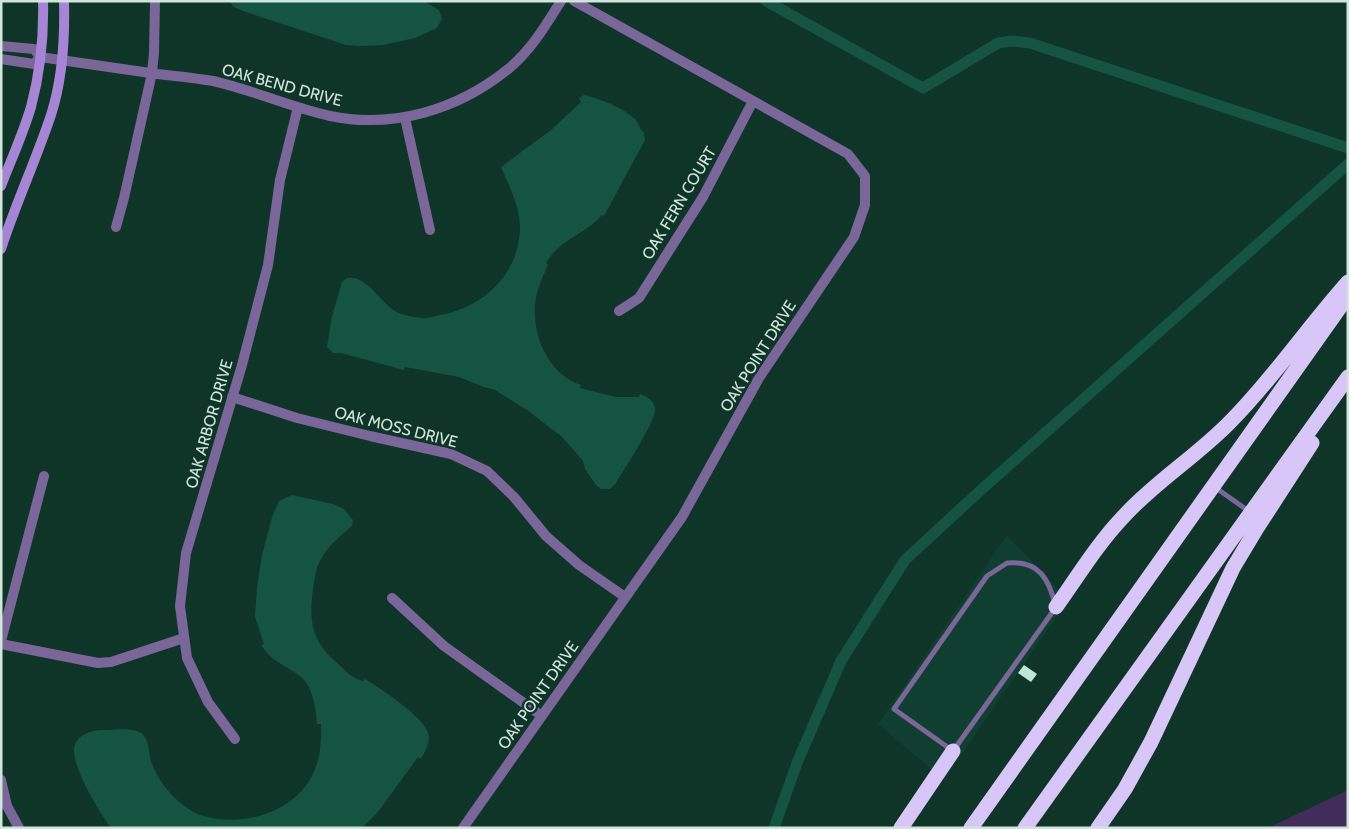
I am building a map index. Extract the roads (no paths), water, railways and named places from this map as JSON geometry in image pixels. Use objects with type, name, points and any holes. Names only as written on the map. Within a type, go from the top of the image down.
[{"type":"highway","points":[[1056,607],[1124,516],[1230,422],[1348,282]]},
{"type":"highway","points":[[971,828],[1348,296]]},
{"type":"highway","points":[[1025,828],[1348,377]]},
{"type":"highway","points":[[1098,828],[1125,789],[1151,742],[1233,568],[1348,388]]},
{"type":"highway","points":[[901,828],[953,751]]},
{"type":"street","points":[[1,186],[30,108],[44,26],[43,1]]},
{"type":"street","points":[[1,249],[51,114],[62,60],[65,27],[64,1]]},
{"type":"street","points":[[116,227],[152,73],[155,45],[155,1]]},
{"type":"street","name":"OAK BEND DRIVE","points":[[40,57],[212,81],[252,91],[298,107],[357,120],[406,118],[431,112],[457,102],[508,69],[526,51],[561,1]]},
{"type":"street","name":"OAK POINT DRIVE","points":[[463,828],[682,517],[759,378],[854,237],[865,205],[864,176],[848,154],[574,1]]},
{"type":"street","points":[[1,46],[34,49],[40,57]]},
{"type":"street","points":[[1,60],[34,64],[40,57]]},
{"type":"street","name":"OAK FERN COURT","points":[[619,311],[639,298],[703,198],[753,101]]},
{"type":"street","name":"OAK ARBOR DRIVE","points":[[235,739],[208,702],[187,658],[180,606],[186,553],[232,398],[268,265],[280,180],[298,107]]},
{"type":"street","points":[[406,118],[430,230]]},
{"type":"street","name":"OAK MOSS DRIVE","points":[[232,398],[296,418],[451,454],[487,471],[514,497],[546,536],[579,564],[625,597]]},
{"type":"street","points":[[44,476],[1,643],[98,663],[111,662],[184,638]]},
{"type":"street","points":[[392,598],[444,646],[542,716]]},
{"type":"street","points":[[1,780],[7,806],[19,828]]},
{"type":"lane","points":[[1213,486],[1250,512]]},
{"type":"lane","points":[[1019,563],[1026,565],[1042,574],[1050,584],[1056,607],[953,751],[894,709],[980,585],[992,573],[1007,564],[1019,563]]},
{"type":"waterway","points":[[766,1],[923,88],[998,43],[1012,41],[1030,43],[1348,148]]},
{"type":"waterway","points":[[774,828],[797,763],[841,661],[905,560],[982,489],[1348,164]]}]
